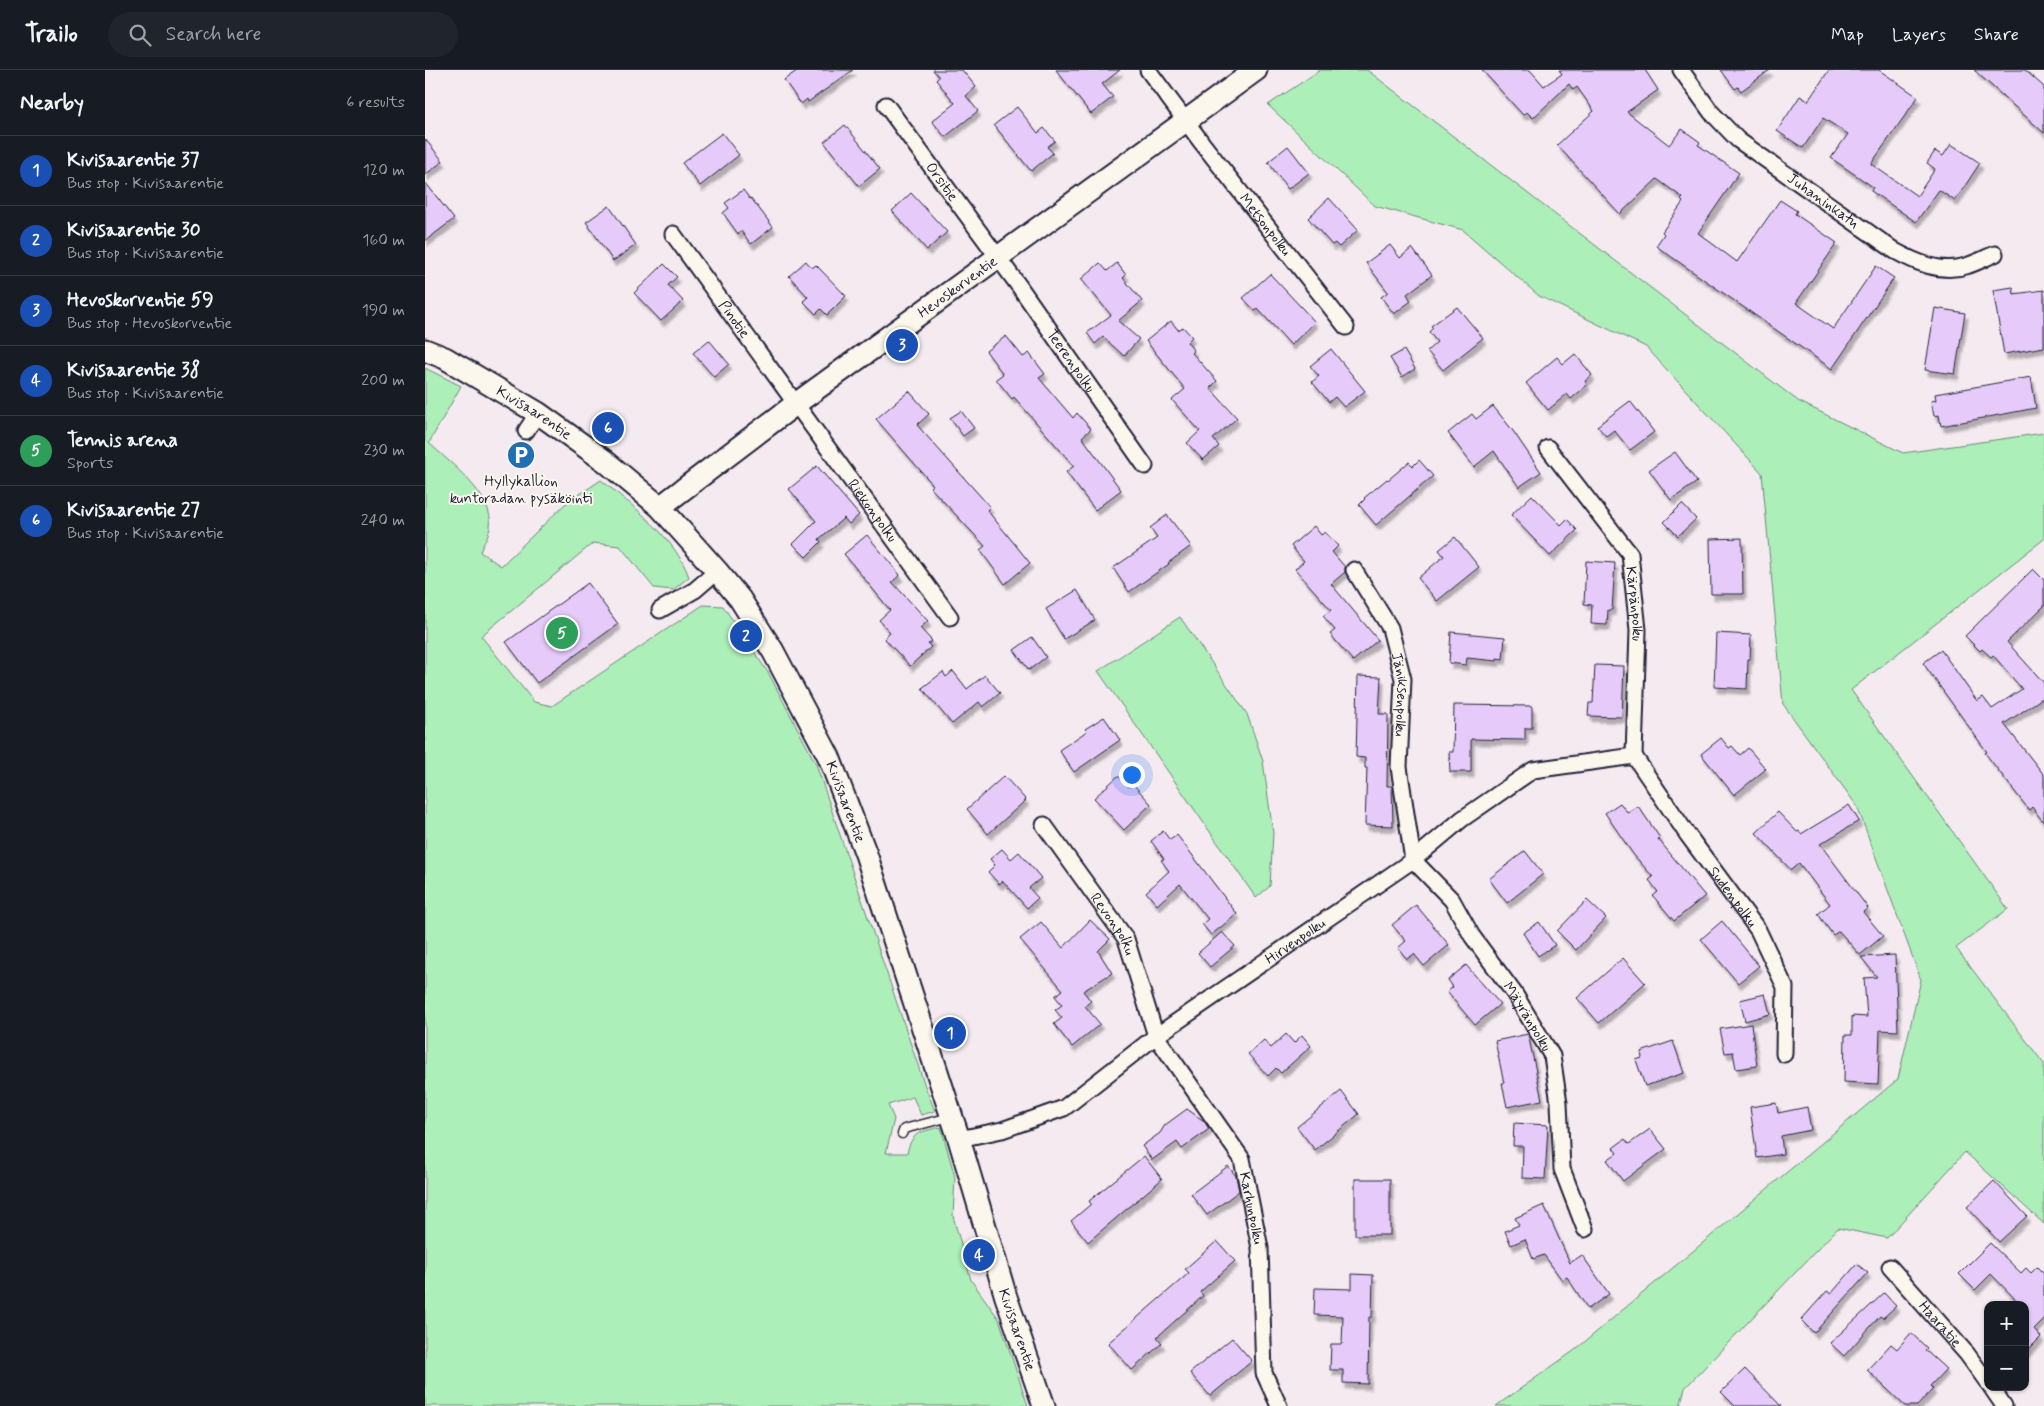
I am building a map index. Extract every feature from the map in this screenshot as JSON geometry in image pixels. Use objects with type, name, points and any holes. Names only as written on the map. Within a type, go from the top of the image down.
[{"type":"street","name":"Metsonpolku","points":[[1148,70],[1185,121],[1346,327]]},
{"type":"street","name":"Hevoskorventie","points":[[660,507],[797,403],[1256,70]]},
{"type":"street","name":"Juhaninkatu","points":[[1681,70],[1711,112],[1738,140],[1895,251],[1915,262],[1939,268],[1964,267],[1995,254]]},
{"type":"street","name":"Orsitie","points":[[886,104],[998,258]]},
{"type":"street","name":"Pinotie","points":[[673,234],[797,403]]},
{"type":"street","name":"Teerenpolku","points":[[998,258],[1145,466]]},
{"type":"street","name":"Kivisaarentie","points":[[425,350],[445,358],[539,413],[605,461],[660,507],[740,600],[773,651],[829,757],[866,854],[952,1116],[1006,1296],[1044,1406]]},
{"type":"street","name":"Riekonpolku","points":[[797,403],[950,617]]},
{"type":"street","points":[[526,431],[539,413]]},
{"type":"street","name":"Kärpänpolku","points":[[1548,448],[1631,554],[1638,630],[1634,756]]},
{"type":"street","name":"Jäniksenpolku","points":[[1354,570],[1390,628],[1403,679],[1399,767],[1413,860]]},
{"type":"street","points":[[660,610],[695,590],[717,571]]},
{"type":"street","name":"Hirvenpolku","points":[[959,1139],[1001,1130],[1064,1108],[1156,1036],[1413,860],[1461,819],[1533,770],[1634,756]]},
{"type":"street","name":"Sudenpolku","points":[[1634,756],[1687,834],[1758,930],[1785,987],[1784,1054]]},
{"type":"street","name":"Revonpolku","points":[[1044,825],[1126,939],[1156,1036]]},
{"type":"street","name":"Mäyränpolku","points":[[1413,860],[1452,900],[1473,936],[1514,993],[1552,1056],[1559,1103],[1562,1169],[1585,1229]]},
{"type":"street","name":"Karhunpolku","points":[[1156,1036],[1242,1159],[1260,1248],[1264,1372],[1279,1406]]},
{"type":"street","name":"Haaratie","points":[[1890,1267],[1967,1354],[1984,1377]]},
{"type":"street","points":[[1994,1391],[2004,1406]]},
{"type":"lane","points":[[902,1134],[904,1129],[952,1116]]},
{"type":"green space","points":[[1320,70],[1367,70],[1798,401],[1903,453],[2044,433],[2044,539],[1851,690],[2008,909],[1956,948],[2044,1064],[2044,1224],[1965,1152],[1887,1238],[1838,1228],[1685,1388],[1680,1406],[1496,1406],[1575,1350],[1898,1079],[1921,980],[1857,806],[1783,704],[1762,473],[1646,347],[1539,296],[1463,230],[1375,206],[1268,105]]},
{"type":"green space","points":[[425,368],[461,386],[429,443],[469,481],[485,503],[490,515],[490,527],[480,552],[501,566],[565,504],[601,480],[652,523],[683,562],[689,577],[673,590],[654,588],[620,546],[593,543],[481,636],[534,702],[552,706],[703,605],[723,606],[769,674],[816,764],[935,1111],[921,1115],[913,1097],[888,1105],[894,1119],[886,1153],[907,1153],[915,1136],[941,1127],[955,1177],[953,1216],[971,1280],[999,1319],[1028,1406],[425,1406]]},
{"type":"green space","points":[[1180,617],[1247,714],[1263,761],[1273,833],[1270,886],[1256,898],[1098,671]]},
{"type":"building","points":[[798,70],[853,70],[808,102],[807,99],[801,104],[784,80]]},
{"type":"building","points":[[933,70],[962,70],[976,87],[966,96],[978,111],[945,137],[932,121],[955,103],[936,80],[939,77]]},
{"type":"building","points":[[1056,70],[1120,70],[1102,84],[1113,97],[1091,114]]},
{"type":"building","points":[[1482,70],[1530,70],[1544,86],[1562,74],[1559,70],[1645,70],[1658,90],[1627,112],[1669,145],[1682,129],[1700,142],[1698,145],[1739,173],[1698,233],[1737,262],[1780,200],[1797,211],[1795,214],[1837,243],[1796,303],[1833,329],[1876,266],[1894,278],[1832,369],[1656,246],[1664,234],[1662,232],[1683,202],[1681,200],[1683,198],[1657,179],[1620,214],[1557,145],[1594,111],[1577,87],[1573,90],[1569,84],[1533,118],[1527,112],[1523,115]]},
{"type":"building","points":[[1721,70],[1770,70],[1741,91],[1738,87],[1735,89]]},
{"type":"building","points":[[1829,70],[1879,70],[1918,97],[1871,164],[1917,196],[1935,169],[1927,163],[1935,151],[1943,156],[1951,144],[1980,163],[1955,201],[1939,190],[1916,222],[1871,191],[1873,187],[1831,158],[1848,134],[1823,118],[1803,148],[1777,131],[1800,96],[1808,101]]},
{"type":"building","points":[[1974,70],[2025,70],[2044,87],[2044,133]]},
{"type":"building","points":[[1017,107],[1038,133],[1044,128],[1055,141],[1047,147],[1053,153],[1031,171],[994,125]]},
{"type":"building","points":[[845,125],[880,169],[859,186],[824,142]]},
{"type":"building","points":[[722,133],[739,155],[700,186],[682,163]]},
{"type":"building","points":[[425,139],[443,161],[425,175]]},
{"type":"building","points":[[1288,146],[1309,173],[1288,189],[1268,162]]},
{"type":"building","points":[[425,182],[454,219],[425,241]]},
{"type":"building","points":[[743,190],[773,227],[751,244],[741,231],[738,234],[723,213],[729,208],[725,203]]},
{"type":"building","points":[[911,193],[947,232],[927,250],[892,211]]},
{"type":"building","points":[[1329,198],[1358,230],[1339,247],[1335,243],[1332,245],[1308,218]]},
{"type":"building","points":[[609,206],[636,245],[613,261],[586,222]]},
{"type":"building","points":[[1390,245],[1400,258],[1412,248],[1432,275],[1407,294],[1411,301],[1394,314],[1381,297],[1388,292],[1366,263]]},
{"type":"building","points":[[806,261],[812,268],[816,265],[846,296],[827,315],[821,309],[816,314],[803,301],[808,297],[789,276]]},
{"type":"building","points":[[1100,263],[1107,271],[1117,263],[1126,275],[1123,278],[1142,301],[1118,321],[1139,339],[1124,356],[1103,337],[1095,344],[1087,333],[1111,315],[1081,279]]},
{"type":"building","points":[[664,264],[677,277],[668,285],[683,301],[661,321],[634,293]]},
{"type":"building","points":[[1270,274],[1315,322],[1291,345],[1258,309],[1255,311],[1243,298]]},
{"type":"building","points":[[2013,287],[2014,294],[2044,290],[2044,347],[2004,354],[1993,290]]},
{"type":"building","points":[[1457,307],[1483,338],[1443,370],[1427,351],[1437,342],[1429,332],[1433,328],[1431,326]]},
{"type":"building","points":[[1935,308],[1965,313],[1955,374],[1925,370]]},
{"type":"building","points":[[1171,321],[1178,330],[1183,327],[1192,337],[1187,342],[1194,351],[1192,353],[1217,381],[1210,388],[1237,418],[1213,439],[1219,446],[1203,460],[1187,443],[1200,431],[1172,400],[1185,389],[1146,341]]},
{"type":"building","points":[[1006,336],[1023,357],[1029,353],[1045,374],[1039,378],[1073,418],[1077,413],[1091,429],[1082,437],[1121,490],[1095,510],[1066,472],[1074,466],[996,379],[1003,374],[986,351]]},
{"type":"building","points":[[709,340],[729,364],[714,377],[693,353]]},
{"type":"building","points":[[1331,349],[1365,391],[1344,407],[1335,397],[1329,402],[1312,382],[1319,376],[1310,366]]},
{"type":"building","points":[[1404,350],[1415,369],[1402,377],[1390,358]]},
{"type":"building","points":[[1575,354],[1592,375],[1585,381],[1587,385],[1571,399],[1567,394],[1548,410],[1526,383],[1557,357],[1563,364]]},
{"type":"building","points":[[2031,377],[2036,408],[1941,426],[1939,415],[1934,416],[1931,401],[1936,400],[1935,394]]},
{"type":"building","points":[[909,391],[929,414],[917,425],[990,507],[987,510],[1030,563],[1005,584],[980,550],[985,546],[930,487],[933,485],[876,419]]},
{"type":"building","points":[[1630,401],[1654,432],[1630,450],[1614,430],[1606,436],[1597,426]]},
{"type":"building","points":[[1493,406],[1541,472],[1519,487],[1494,451],[1474,467],[1448,433],[1472,414],[1476,419]]},
{"type":"building","points":[[961,411],[974,428],[963,436],[950,418]]},
{"type":"building","points":[[1675,452],[1697,482],[1671,500],[1649,470]]},
{"type":"building","points":[[1419,460],[1433,476],[1376,525],[1359,505],[1364,498],[1409,462],[1413,466]]},
{"type":"building","points":[[817,466],[859,515],[849,524],[844,518],[819,539],[821,542],[806,557],[793,544],[816,521],[789,489]]},
{"type":"building","points":[[1532,495],[1561,525],[1567,519],[1577,530],[1550,556],[1511,515]]},
{"type":"building","points":[[1682,504],[1696,519],[1678,536],[1664,522]]},
{"type":"building","points":[[1167,515],[1191,546],[1129,592],[1113,568],[1157,538],[1150,528]]},
{"type":"building","points":[[1314,526],[1321,535],[1325,532],[1338,546],[1332,552],[1345,567],[1345,572],[1331,584],[1378,640],[1353,661],[1330,634],[1335,630],[1323,616],[1331,610],[1295,569],[1304,561],[1291,546]]},
{"type":"building","points":[[867,535],[900,575],[892,582],[928,621],[920,628],[932,641],[928,644],[931,647],[910,666],[884,638],[890,632],[879,620],[890,610],[844,554]]},
{"type":"building","points":[[1455,537],[1479,567],[1437,601],[1418,578],[1444,556],[1439,550]]},
{"type":"building","points":[[1742,538],[1743,594],[1711,594],[1710,539]]},
{"type":"building","points":[[1586,561],[1615,563],[1612,610],[1608,610],[1607,625],[1591,624],[1592,605],[1584,604]]},
{"type":"building","points":[[2033,569],[2044,580],[2044,606],[2007,642],[2044,683],[2044,697],[2004,724],[2044,775],[2044,823],[2032,807],[2029,810],[1985,753],[1987,752],[1923,663],[1941,650],[1977,701],[1983,697],[1992,709],[2022,689],[1993,655],[1991,657],[1982,649],[1980,651],[1965,636]]},
{"type":"building","points":[[588,583],[618,624],[537,683],[506,642]]},
{"type":"building","points":[[1077,590],[1095,620],[1064,639],[1046,609]]},
{"type":"building","points":[[1451,632],[1505,637],[1503,659],[1497,658],[1497,661],[1467,658],[1466,665],[1449,663]]},
{"type":"building","points":[[1716,633],[1751,635],[1747,689],[1714,687]]},
{"type":"building","points":[[1032,637],[1046,657],[1029,670],[1014,650]]},
{"type":"building","points":[[1595,665],[1624,666],[1622,717],[1588,716],[1589,703],[1593,703]]},
{"type":"building","points":[[953,671],[967,689],[985,675],[1000,693],[983,707],[979,702],[952,724],[922,688],[943,672],[946,677]]},
{"type":"building","points":[[1358,676],[1381,677],[1379,714],[1388,714],[1387,786],[1392,786],[1393,826],[1365,825],[1367,768],[1365,768],[1365,758],[1356,757]]},
{"type":"building","points":[[1454,705],[1532,706],[1532,728],[1525,728],[1525,740],[1471,739],[1471,772],[1450,772],[1449,752],[1453,752]]},
{"type":"building","points":[[1104,717],[1120,740],[1074,772],[1059,750],[1087,731],[1085,729]]},
{"type":"building","points":[[1721,738],[1729,748],[1732,746],[1740,755],[1748,748],[1766,769],[1734,795],[1701,754]]},
{"type":"building","points":[[1004,776],[1026,800],[988,834],[967,809]]},
{"type":"building","points":[[1118,776],[1129,787],[1133,784],[1151,804],[1124,830],[1094,798]]},
{"type":"building","points":[[1620,803],[1628,813],[1638,806],[1660,838],[1658,839],[1705,896],[1674,921],[1653,896],[1658,892],[1649,880],[1653,877],[1633,854],[1605,813]]},
{"type":"building","points":[[1849,805],[1859,821],[1820,844],[1868,908],[1863,912],[1883,936],[1860,955],[1839,931],[1833,935],[1818,914],[1830,904],[1799,863],[1791,870],[1756,833],[1778,812],[1801,834]]},
{"type":"building","points":[[1163,831],[1170,840],[1177,835],[1237,914],[1211,935],[1202,924],[1208,919],[1180,884],[1157,905],[1146,892],[1169,871],[1161,860],[1164,859],[1151,841]]},
{"type":"building","points":[[1002,849],[1011,859],[1019,852],[1041,878],[1029,888],[1038,898],[1027,908],[1003,881],[999,884],[988,872],[995,865],[990,859]]},
{"type":"building","points":[[1525,851],[1543,874],[1507,903],[1489,879]]},
{"type":"building","points":[[1587,900],[1606,918],[1576,950],[1557,931]]},
{"type":"building","points":[[1416,905],[1449,945],[1424,966],[1414,954],[1407,959],[1398,948],[1406,941],[1392,925]]},
{"type":"building","points":[[1090,920],[1110,939],[1098,951],[1112,973],[1083,991],[1091,1001],[1085,1006],[1100,1024],[1072,1047],[1054,1024],[1062,1018],[1055,1010],[1062,1005],[1055,996],[1063,990],[1020,939],[1041,922],[1063,948]]},
{"type":"building","points":[[1722,921],[1759,966],[1738,983],[1701,939]]},
{"type":"building","points":[[1539,922],[1555,945],[1538,956],[1523,933]]},
{"type":"building","points":[[1222,932],[1235,946],[1210,967],[1198,953]]},
{"type":"building","points":[[1895,955],[1898,1031],[1880,1030],[1878,1084],[1844,1082],[1845,1035],[1852,1035],[1852,1016],[1867,1017],[1864,978],[1877,977],[1861,957]]},
{"type":"building","points":[[1623,958],[1645,983],[1599,1023],[1577,998]]},
{"type":"building","points":[[1466,965],[1500,1004],[1475,1025],[1447,992],[1453,987],[1448,980]]},
{"type":"building","points":[[1765,994],[1770,1014],[1745,1021],[1740,1000]]},
{"type":"building","points":[[1751,1024],[1757,1066],[1736,1069],[1733,1052],[1725,1053],[1720,1029]]},
{"type":"building","points":[[1286,1034],[1294,1043],[1302,1035],[1311,1046],[1281,1073],[1276,1068],[1268,1076],[1248,1054],[1264,1040],[1271,1048]]},
{"type":"building","points":[[1528,1034],[1542,1100],[1507,1107],[1495,1041]]},
{"type":"building","points":[[1673,1041],[1684,1073],[1645,1086],[1636,1060],[1642,1058],[1641,1052]]},
{"type":"building","points":[[1341,1091],[1359,1114],[1315,1150],[1297,1127]]},
{"type":"building","points":[[1776,1103],[1778,1113],[1807,1107],[1811,1130],[1781,1136],[1783,1154],[1757,1158],[1750,1107]]},
{"type":"building","points":[[1187,1109],[1204,1121],[1209,1129],[1182,1149],[1177,1142],[1152,1160],[1142,1146],[1160,1133],[1165,1125]]},
{"type":"building","points":[[1514,1123],[1548,1125],[1545,1179],[1522,1178],[1523,1146],[1513,1146]]},
{"type":"building","points":[[1650,1129],[1666,1149],[1623,1181],[1607,1160],[1617,1153],[1613,1148],[1625,1139],[1629,1144]]},
{"type":"building","points":[[1144,1156],[1162,1179],[1088,1242],[1071,1221],[1091,1204],[1089,1201]]},
{"type":"building","points":[[1228,1166],[1236,1176],[1239,1191],[1207,1215],[1191,1194]]},
{"type":"building","points":[[1355,1179],[1390,1179],[1390,1235],[1355,1235]]},
{"type":"building","points":[[1994,1181],[2027,1216],[1999,1242],[1967,1207]]},
{"type":"building","points":[[1544,1205],[1570,1263],[1582,1255],[1609,1294],[1588,1309],[1567,1277],[1562,1280],[1544,1255],[1533,1259],[1525,1239],[1511,1245],[1505,1231],[1519,1225],[1515,1218]]},
{"type":"building","points":[[1217,1241],[1235,1261],[1200,1292],[1203,1296],[1157,1337],[1162,1343],[1132,1370],[1108,1343],[1189,1273],[1185,1269]]},
{"type":"building","points":[[1990,1243],[2021,1273],[2026,1268],[2031,1273],[2037,1267],[2044,1274],[2044,1319],[2034,1329],[2041,1337],[2029,1349],[2029,1301],[2017,1301],[1991,1274],[1975,1290],[1959,1274]]},
{"type":"building","points":[[1857,1264],[1868,1273],[1814,1333],[1801,1320],[1827,1291],[1831,1294]]},
{"type":"building","points":[[1352,1274],[1373,1275],[1372,1317],[1369,1317],[1368,1384],[1343,1383],[1343,1370],[1330,1370],[1331,1344],[1342,1344],[1343,1316],[1314,1315],[1315,1288],[1352,1289]]},
{"type":"building","points":[[1884,1293],[1896,1306],[1883,1318],[1880,1316],[1844,1356],[1830,1343]]},
{"type":"building","points":[[1911,1333],[1927,1348],[1925,1350],[1946,1369],[1930,1386],[1933,1389],[1917,1406],[1905,1406],[1867,1370],[1891,1344],[1897,1349]]},
{"type":"building","points":[[1232,1338],[1252,1361],[1210,1396],[1190,1373]]},
{"type":"building","points":[[1745,1369],[1781,1406],[1735,1406],[1721,1392]]},
{"type":"place","name":"Hevoskorventie 59","points":[[902,345]]},
{"type":"place","name":"Kivisaarentie 27","points":[[608,428]]},
{"type":"place","name":"Hyllykallion kuntoradan pysäköinti","points":[[521,455]]},
{"type":"place","name":"Tennis arena","points":[[562,633]]},
{"type":"place","name":"Kivisaarentie 30","points":[[746,636]]},
{"type":"place","name":"Kivisaarentie 37","points":[[950,1033]]},
{"type":"place","name":"Kivisaarentie 38","points":[[979,1255]]}]
